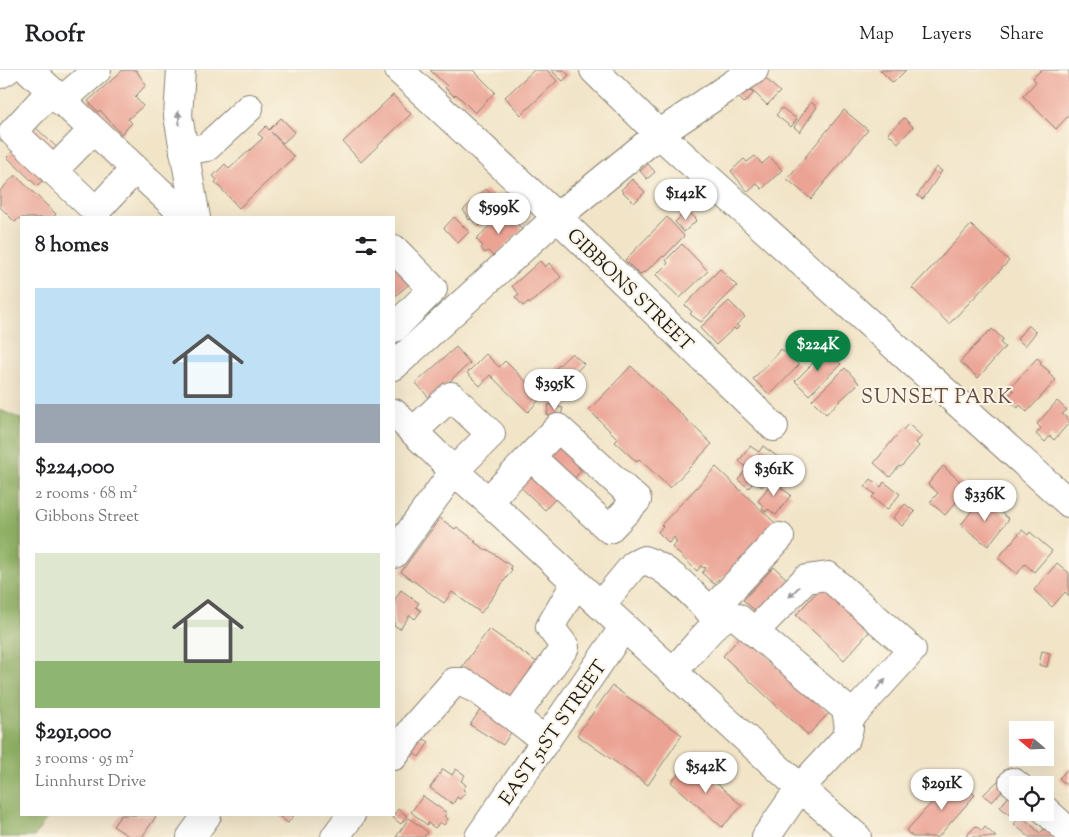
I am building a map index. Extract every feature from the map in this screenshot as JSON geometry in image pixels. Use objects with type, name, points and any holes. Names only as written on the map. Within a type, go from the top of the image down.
[{"type":"street","points":[[0,74],[8,70]]},
{"type":"street","points":[[29,70],[187,216]]},
{"type":"street","points":[[97,70],[56,96],[12,132],[96,211],[135,169]]},
{"type":"street","points":[[181,70],[178,116],[184,151],[188,216]]},
{"type":"street","name":"GIBBONS STREET","points":[[399,70],[558,217],[774,427]]},
{"type":"street","points":[[594,70],[659,134],[1069,503]]},
{"type":"street","points":[[399,351],[446,318],[558,217],[659,134],[754,70]]},
{"type":"street","points":[[184,151],[208,147],[249,108]]},
{"type":"street","points":[[53,171],[93,130]]},
{"type":"street","points":[[395,250],[433,289],[395,327]]},
{"type":"street","points":[[423,299],[446,318]]},
{"type":"street","points":[[395,553],[454,471],[491,434],[451,396],[414,432]]},
{"type":"street","points":[[395,413],[454,471],[673,672],[800,788],[857,837]]},
{"type":"street","points":[[488,501],[531,457]]},
{"type":"street","points":[[673,672],[780,537]]},
{"type":"street","points":[[601,605],[634,565],[644,560],[656,563],[715,617],[731,615],[738,618],[846,709],[848,720],[846,738],[800,788],[766,837]]},
{"type":"street","points":[[754,632],[806,579],[828,576],[912,650],[848,720]]},
{"type":"street","points":[[514,717],[565,647],[550,627],[576,582]]},
{"type":"street","name":"EAST 51ST STREET","points":[[479,837],[624,627]]},
{"type":"street","points":[[395,755],[416,725],[454,682],[461,682],[478,690],[546,741]]},
{"type":"street","points":[[191,837],[206,816]]},
{"type":"street","points":[[335,837],[350,816]]},
{"type":"street","points":[[1054,818],[1069,832]]},
{"type":"green space","points":[[0,410],[20,419],[20,816],[48,816],[34,837],[0,837]]},
{"type":"building","points":[[123,70],[136,70],[146,85],[135,97],[143,106],[128,119],[132,123],[121,134],[100,110],[98,112],[88,101]]},
{"type":"building","points":[[430,70],[473,70],[495,92],[475,113],[456,94],[454,96],[445,88],[447,86]]},
{"type":"building","points":[[534,70],[547,70],[557,81],[521,115],[505,97]]},
{"type":"building","points":[[551,70],[564,70],[569,75],[563,81]]},
{"type":"building","points":[[880,70],[906,70],[893,83]]},
{"type":"building","points":[[1041,70],[1069,70],[1069,115],[1056,129],[1023,96],[1036,82],[1033,78]]},
{"type":"building","points":[[762,75],[780,92],[767,105],[750,88]]},
{"type":"building","points":[[746,85],[754,93],[744,103],[735,94]]},
{"type":"building","points":[[393,95],[411,114],[361,162],[343,142]]},
{"type":"building","points":[[811,102],[817,107],[800,132],[794,127]]},
{"type":"building","points":[[782,108],[797,119],[791,127],[776,115]]},
{"type":"building","points":[[844,110],[868,130],[811,199],[787,179]]},
{"type":"building","points":[[281,118],[295,132],[283,143],[271,132],[294,157],[239,208],[215,182],[217,180],[213,176],[225,164],[229,169],[263,138],[258,134],[266,126],[269,130]]},
{"type":"building","points":[[904,118],[913,127],[898,143],[888,133]]},
{"type":"building","points":[[35,127],[66,156],[37,186],[7,157]]},
{"type":"building","points":[[755,156],[762,164],[770,157],[782,170],[762,189],[757,184],[748,192],[731,171],[744,159],[747,162]]},
{"type":"building","points":[[648,164],[655,172],[647,179],[640,171]]},
{"type":"building","points":[[936,167],[942,171],[923,199],[917,196]]},
{"type":"building","points":[[15,175],[56,214],[54,216],[20,216],[20,219],[15,222],[0,207],[0,191]]},
{"type":"building","points":[[632,179],[645,192],[634,203],[621,190]]},
{"type":"building","points":[[486,189],[494,197],[491,200],[498,208],[478,227],[471,218],[469,220],[463,210]]},
{"type":"building","points":[[691,193],[698,199],[686,210],[680,203]]},
{"type":"building","points":[[687,210],[697,220],[684,232],[675,222]]},
{"type":"building","points":[[506,213],[522,229],[494,257],[488,251],[485,253],[481,248],[483,246],[476,239],[502,214]]},
{"type":"building","points":[[454,217],[469,232],[458,243],[444,228]]},
{"type":"building","points":[[667,217],[684,236],[664,257],[640,275],[625,260]]},
{"type":"building","points":[[971,225],[1009,261],[949,324],[912,288]]},
{"type":"building","points":[[682,244],[708,271],[680,298],[656,275],[668,263],[666,260]]},
{"type":"building","points":[[540,261],[545,267],[549,263],[561,277],[529,304],[528,302],[523,306],[515,297],[519,294],[512,286]]},
{"type":"building","points":[[395,263],[414,280],[395,296]]},
{"type":"building","points":[[720,269],[737,286],[701,322],[690,314],[692,312],[685,305]]},
{"type":"building","points":[[729,301],[745,317],[736,325],[739,327],[736,330],[734,328],[716,345],[700,328]]},
{"type":"building","points":[[1028,325],[1036,332],[1025,346],[1017,339]]},
{"type":"building","points":[[992,329],[1003,339],[1000,343],[1005,347],[978,378],[960,362]]},
{"type":"building","points":[[456,347],[470,363],[430,399],[416,383]]},
{"type":"building","points":[[781,349],[799,365],[770,395],[753,379]]},
{"type":"building","points":[[827,349],[841,364],[809,395],[795,381]]},
{"type":"building","points":[[572,353],[584,364],[567,380],[556,368]]},
{"type":"building","points":[[486,354],[499,367],[505,361],[542,397],[528,412],[490,375],[480,386],[467,373]]},
{"type":"building","points":[[1037,358],[1042,362],[1040,364],[1056,380],[1027,412],[1020,405],[1018,408],[1007,398],[1014,391],[1010,388]]},
{"type":"building","points":[[631,366],[712,444],[670,488],[639,459],[637,462],[615,442],[618,439],[589,410]]},
{"type":"building","points":[[845,368],[859,383],[826,414],[812,400]]},
{"type":"building","points":[[1057,401],[1067,410],[1062,414],[1069,420],[1069,423],[1054,440],[1050,436],[1045,442],[1036,434],[1041,428],[1037,424]]},
{"type":"building","points":[[549,404],[563,408],[560,418],[547,415]]},
{"type":"building","points":[[908,424],[922,436],[916,443],[919,446],[890,477],[874,463]]},
{"type":"building","points":[[553,439],[581,464],[578,467],[581,471],[545,510],[514,481]]},
{"type":"building","points":[[750,446],[759,452],[763,446],[782,460],[762,487],[754,481],[749,488],[738,480],[747,468],[739,461]]},
{"type":"building","points":[[943,466],[963,484],[955,493],[960,498],[945,515],[930,502],[938,493],[928,484]]},
{"type":"building","points":[[716,467],[775,523],[720,581],[718,579],[714,584],[702,573],[705,567],[701,566],[697,571],[672,547],[677,543],[674,537],[669,543],[658,532],[663,526],[661,525]]},
{"type":"building","points":[[775,478],[784,485],[781,488],[791,495],[776,515],[768,509],[766,512],[762,509],[764,506],[758,501]]},
{"type":"building","points":[[871,479],[881,487],[884,482],[900,494],[887,510],[872,497],[875,494],[865,487]]},
{"type":"building","points":[[982,497],[1009,519],[988,546],[961,525]]},
{"type":"building","points":[[905,504],[915,512],[902,526],[893,518]]},
{"type":"building","points":[[440,518],[455,529],[457,527],[476,541],[474,542],[511,566],[512,570],[481,613],[452,592],[444,603],[401,572]]},
{"type":"building","points":[[1022,530],[1028,535],[1030,532],[1052,551],[1034,572],[1025,564],[1017,574],[998,558]]},
{"type":"building","points":[[1057,563],[1069,573],[1069,596],[1065,592],[1052,607],[1034,590]]},
{"type":"building","points":[[774,567],[790,582],[760,615],[743,600]]},
{"type":"building","points":[[822,586],[870,631],[844,660],[796,615]]},
{"type":"building","points":[[401,590],[419,603],[416,607],[421,611],[415,619],[410,615],[400,629],[395,626],[395,599]]},
{"type":"building","points":[[489,629],[538,663],[510,701],[462,667]]},
{"type":"building","points":[[743,634],[829,713],[808,735],[723,656]]},
{"type":"building","points":[[1042,651],[1050,653],[1047,667],[1039,665]]},
{"type":"building","points":[[612,686],[682,735],[648,785],[577,735]]},
{"type":"building","points":[[482,707],[513,729],[503,745],[470,725]]},
{"type":"building","points":[[416,734],[429,742],[419,757],[406,748]]},
{"type":"building","points":[[691,760],[742,806],[722,827],[671,782]]},
{"type":"building","points":[[1069,768],[1069,787],[1059,778]]},
{"type":"building","points":[[443,769],[452,775],[456,769],[465,775],[461,781],[466,785],[463,790],[466,792],[460,799],[457,797],[453,804],[430,788]]},
{"type":"building","points":[[955,777],[975,795],[938,837],[913,837],[906,831]]},
{"type":"building","points":[[999,780],[1006,787],[992,802],[983,795]]},
{"type":"building","points":[[423,796],[447,813],[444,816],[448,819],[444,825],[440,822],[435,828],[428,823],[427,825],[411,812]]},
{"type":"building","points":[[1009,796],[1009,814],[1000,807]]},
{"type":"building","points":[[398,809],[407,816],[401,824],[392,817],[395,816]]},
{"type":"building","points":[[120,816],[156,816],[142,837],[130,837],[113,826]]},
{"type":"building","points":[[279,816],[293,816],[288,823]]},
{"type":"building","points":[[409,818],[428,832],[424,837],[396,837]]},
{"type":"building","points":[[1017,821],[1027,821],[1040,833],[1045,828],[1056,837],[1029,837],[1014,824]]},
{"type":"building","points":[[976,826],[982,831],[985,827],[996,837],[965,837]]},
{"type":"district","name":"SUNSET PARK","points":[[937,396]]}]
